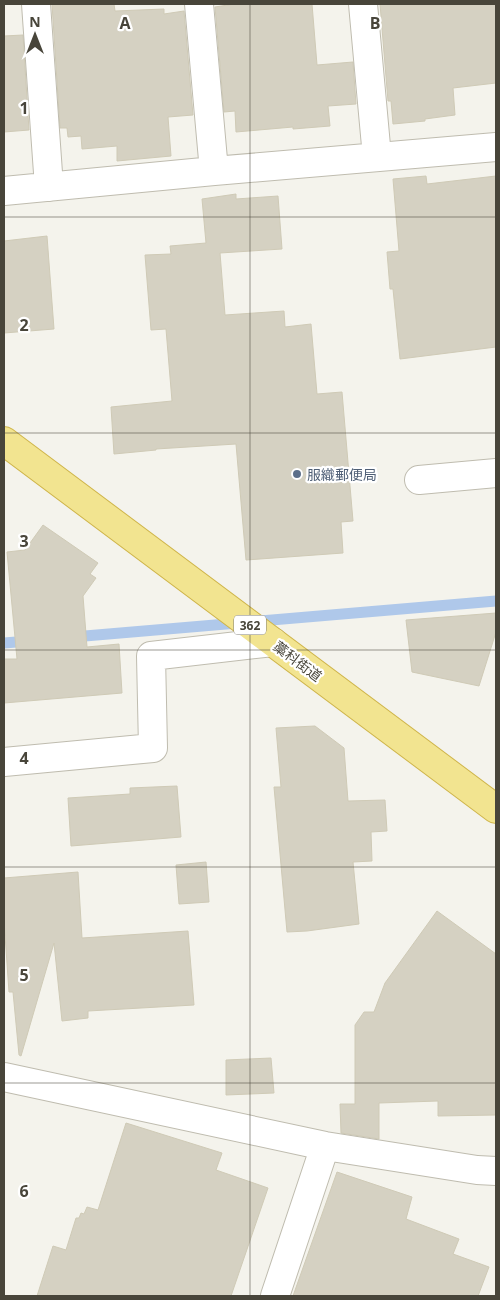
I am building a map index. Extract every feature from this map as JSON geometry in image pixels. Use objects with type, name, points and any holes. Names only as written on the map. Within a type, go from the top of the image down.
[{"type":"highway","name":"藁科街道","points":[[4,441],[496,809]]},
{"type":"street","points":[[36,4],[49,187]]},
{"type":"street","points":[[199,4],[214,171]]},
{"type":"street","points":[[363,4],[378,157]]},
{"type":"street","points":[[4,191],[496,147]]},
{"type":"street","points":[[418,480],[496,473]]},
{"type":"street","points":[[4,762],[153,748],[151,656],[273,642]]},
{"type":"street","points":[[4,1077],[325,1146],[477,1170],[496,1171]]},
{"type":"street","points":[[275,1296],[325,1146]]},
{"type":"building","points":[[52,4],[114,4],[115,11],[164,9],[164,14],[184,11],[193,115],[168,117],[171,156],[117,161],[117,146],[82,149],[81,136],[68,137],[67,128],[60,128]]},
{"type":"building","points":[[234,4],[312,4],[317,65],[353,62],[356,104],[328,106],[330,126],[236,132],[235,111],[224,112],[215,7]]},
{"type":"building","points":[[380,4],[496,4],[496,83],[453,88],[455,115],[425,119],[425,121],[393,124],[391,101],[388,101]]},
{"type":"building","points":[[23,35],[29,130],[4,132],[4,36]]},
{"type":"building","points":[[426,176],[427,184],[496,176],[496,347],[400,359],[387,252],[399,251],[393,179]]},
{"type":"building","points":[[236,194],[236,199],[278,196],[282,249],[220,253],[225,315],[284,311],[285,327],[311,324],[317,394],[342,392],[353,521],[341,522],[343,553],[246,560],[236,444],[156,449],[114,454],[111,407],[172,401],[166,329],[151,330],[145,255],[171,254],[170,246],[206,243],[202,199]]},
{"type":"building","points":[[47,236],[54,329],[4,333],[4,241]]},
{"type":"building","points":[[43,525],[98,563],[90,574],[96,578],[83,596],[87,647],[119,644],[122,693],[4,703],[4,659],[17,659],[7,552],[25,550]]},
{"type":"building","points":[[496,613],[496,632],[479,686],[412,672],[406,620]]},
{"type":"building","points":[[315,726],[344,748],[348,801],[385,800],[387,831],[371,832],[372,861],[353,862],[359,924],[287,932],[274,787],[281,787],[276,728]]},
{"type":"building","points":[[177,786],[181,837],[71,846],[68,798],[130,794],[130,788]]},
{"type":"building","points":[[206,862],[209,902],[179,904],[176,865]]},
{"type":"building","points":[[78,872],[82,938],[188,931],[194,1005],[88,1011],[88,1018],[62,1021],[54,943],[21,1056],[19,1055],[13,992],[9,992],[4,921],[4,878]]},
{"type":"building","points":[[437,911],[496,954],[496,1115],[438,1116],[438,1101],[379,1103],[379,1139],[341,1133],[340,1104],[355,1104],[355,1025],[364,1012],[374,1012],[385,983]]},
{"type":"building","points":[[271,1058],[274,1093],[226,1095],[226,1060]]},
{"type":"building","points":[[126,1123],[222,1153],[216,1170],[268,1188],[231,1296],[37,1296],[53,1246],[66,1250],[76,1218],[79,1218],[81,1213],[84,1214],[87,1207],[98,1210]]},
{"type":"building","points":[[337,1172],[412,1197],[406,1219],[459,1239],[453,1254],[489,1267],[478,1296],[293,1296]]},
{"type":"waterway","points":[[73,637],[496,601]]},
{"type":"waterway","points":[[4,643],[29,641]]},
{"type":"place","name":"服織郵便局","points":[[297,474]]}]
